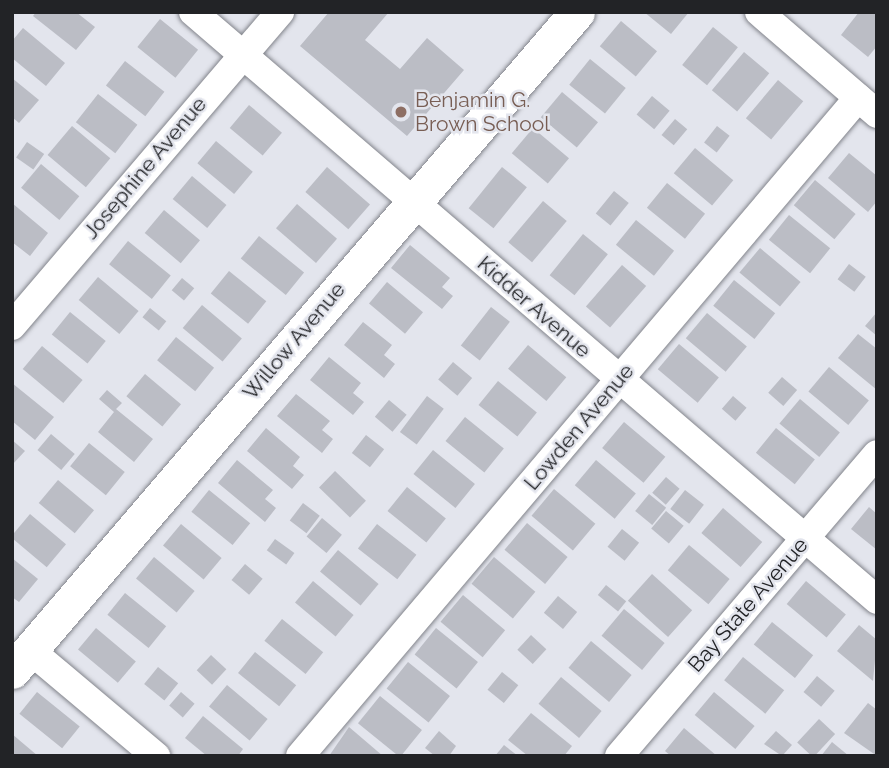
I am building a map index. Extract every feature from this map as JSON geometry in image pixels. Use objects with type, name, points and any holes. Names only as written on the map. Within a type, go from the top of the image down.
[{"type":"street","name":"Kidder Avenue","points":[[192,12],[877,600]]},
{"type":"street","name":"Josephine Avenue","points":[[12,326],[241,54],[280,12]]},
{"type":"street","name":"Willow Avenue","points":[[21,660],[577,12]]},
{"type":"street","points":[[759,12],[867,106]]},
{"type":"street","name":"Lowden Avenue","points":[[300,756],[617,378],[867,106]]},
{"type":"street","name":"Bay State Avenue","points":[[619,756],[877,454]]},
{"type":"street","points":[[21,660],[156,756]]},
{"type":"building","points":[[36,12],[76,12],[95,27],[76,50],[33,16]]},
{"type":"building","points":[[329,12],[389,12],[365,40],[400,69],[427,38],[464,70],[407,136],[300,46]]},
{"type":"building","points":[[644,12],[689,12],[671,34]]},
{"type":"building","points":[[859,12],[877,12],[877,46],[868,57],[841,35]]},
{"type":"building","points":[[160,19],[198,50],[175,78],[137,47]]},
{"type":"building","points":[[621,21],[657,51],[636,76],[600,46]]},
{"type":"building","points":[[713,27],[738,47],[707,85],[682,65]]},
{"type":"building","points":[[23,28],[65,63],[46,86],[12,58],[12,41]]},
{"type":"building","points":[[744,52],[769,73],[737,112],[712,90]]},
{"type":"building","points":[[590,59],[626,88],[605,114],[569,85]]},
{"type":"building","points":[[125,61],[164,92],[145,116],[106,85]]},
{"type":"building","points":[[12,78],[39,100],[19,123],[12,117]]},
{"type":"building","points":[[778,80],[803,101],[771,140],[746,118]]},
{"type":"building","points":[[562,92],[598,122],[577,147],[541,117]]},
{"type":"building","points":[[98,94],[137,125],[115,153],[76,122]]},
{"type":"building","points":[[652,96],[670,111],[654,129],[637,114]]},
{"type":"building","points":[[249,105],[282,133],[263,156],[230,128]]},
{"type":"building","points":[[675,119],[687,129],[674,145],[662,135]]},
{"type":"building","points":[[72,126],[110,158],[86,187],[48,155]]},
{"type":"building","points":[[717,126],[730,136],[717,152],[704,143]]},
{"type":"building","points":[[533,128],[569,158],[548,183],[512,153]]},
{"type":"building","points":[[216,141],[253,172],[234,194],[197,163]]},
{"type":"building","points":[[27,142],[44,154],[33,170],[16,158]]},
{"type":"building","points":[[695,148],[733,180],[712,205],[674,173]]},
{"type":"building","points":[[849,153],[877,176],[877,201],[868,212],[828,178]]},
{"type":"building","points":[[41,164],[79,196],[59,220],[21,188]]},
{"type":"building","points":[[327,167],[370,204],[348,229],[305,192]]},
{"type":"building","points":[[502,167],[527,187],[494,228],[469,208]]},
{"type":"building","points":[[192,176],[226,205],[207,228],[173,199]]},
{"type":"building","points":[[815,180],[856,214],[834,239],[794,205]]},
{"type":"building","points":[[667,183],[705,214],[685,239],[647,208]]},
{"type":"building","points":[[614,191],[629,203],[611,225],[596,214]]},
{"type":"building","points":[[543,201],[567,221],[532,262],[508,242]]},
{"type":"building","points":[[12,203],[48,233],[30,256],[12,242]]},
{"type":"building","points":[[297,204],[337,239],[316,263],[276,228]]},
{"type":"building","points":[[164,210],[200,240],[181,263],[145,233]]},
{"type":"building","points":[[789,215],[830,248],[810,273],[769,240]]},
{"type":"building","points":[[636,220],[674,251],[654,276],[616,245]]},
{"type":"building","points":[[583,234],[608,254],[575,295],[550,275]]},
{"type":"building","points":[[259,236],[304,273],[286,295],[241,259]]},
{"type":"building","points":[[128,241],[171,276],[152,299],[109,264]]},
{"type":"building","points":[[410,245],[450,278],[442,287],[453,296],[442,309],[391,268]]},
{"type":"building","points":[[760,248],[801,282],[780,307],[739,273]]},
{"type":"building","points":[[849,264],[866,277],[854,292],[838,279]]},
{"type":"building","points":[[622,265],[646,286],[610,328],[586,307]]},
{"type":"building","points":[[229,271],[266,301],[248,324],[211,294]]},
{"type":"building","points":[[98,277],[139,311],[119,334],[79,300]]},
{"type":"building","points":[[182,278],[194,288],[184,301],[172,290]]},
{"type":"building","points":[[734,280],[775,313],[754,339],[713,306]]},
{"type":"building","points":[[387,282],[423,312],[405,334],[369,303]]},
{"type":"building","points":[[202,305],[242,338],[223,361],[183,328]]},
{"type":"building","points":[[491,307],[510,322],[480,360],[461,346]]},
{"type":"building","points":[[150,308],[166,321],[159,331],[142,317]]},
{"type":"building","points":[[70,312],[106,341],[87,363],[52,335]]},
{"type":"building","points":[[877,312],[877,336],[865,326]]},
{"type":"building","points":[[707,313],[747,346],[726,372],[686,338]]},
{"type":"building","points":[[363,322],[392,345],[384,355],[395,364],[384,378],[344,345]]},
{"type":"building","points":[[858,334],[877,349],[877,390],[838,358]]},
{"type":"building","points":[[176,337],[214,368],[195,391],[157,360]]},
{"type":"building","points":[[679,344],[719,377],[698,403],[658,369]]},
{"type":"building","points":[[528,345],[566,377],[546,401],[508,369]]},
{"type":"building","points":[[42,346],[83,380],[63,403],[23,369]]},
{"type":"building","points":[[329,357],[361,383],[353,393],[364,402],[353,415],[310,380]]},
{"type":"building","points":[[453,362],[472,378],[457,396],[438,380]]},
{"type":"building","points":[[829,367],[869,400],[848,425],[808,392]]},
{"type":"building","points":[[145,374],[181,404],[162,426],[126,396]]},
{"type":"building","points":[[782,377],[797,390],[783,406],[768,393]]},
{"type":"building","points":[[498,381],[537,412],[517,437],[478,405]]},
{"type":"building","points":[[12,383],[54,417],[35,440],[12,421]]},
{"type":"building","points":[[107,390],[122,403],[116,409],[153,439],[134,462],[98,432],[114,412],[99,399]]},
{"type":"building","points":[[296,394],[330,421],[322,430],[333,439],[322,453],[277,416]]},
{"type":"building","points":[[427,396],[444,409],[417,445],[400,432]]},
{"type":"building","points":[[733,396],[747,408],[735,421],[722,409]]},
{"type":"building","points":[[800,399],[840,432],[819,457],[779,424]]},
{"type":"building","points":[[389,400],[407,415],[392,432],[375,417]]},
{"type":"building","points":[[465,417],[504,448],[484,473],[445,441]]},
{"type":"building","points":[[624,422],[665,457],[644,483],[602,448]]},
{"type":"building","points":[[266,428],[300,457],[293,466],[304,475],[292,489],[247,451]]},
{"type":"building","points":[[776,428],[815,459],[795,484],[756,453]]},
{"type":"building","points":[[51,434],[75,454],[61,470],[38,450]]},
{"type":"building","points":[[366,435],[384,449],[370,467],[352,453]]},
{"type":"building","points":[[12,440],[25,451],[12,465]]},
{"type":"building","points":[[89,443],[125,472],[106,495],[70,466]]},
{"type":"building","points":[[433,450],[475,484],[455,508],[413,474]]},
{"type":"building","points":[[237,460],[273,490],[265,499],[276,508],[265,522],[218,483]]},
{"type":"building","points":[[596,460],[636,493],[615,519],[575,485]]},
{"type":"building","points":[[335,471],[366,501],[350,517],[319,488]]},
{"type":"building","points":[[666,477],[680,489],[666,505],[652,493]]},
{"type":"building","points":[[58,480],[94,510],[75,533],[39,503]]},
{"type":"building","points":[[407,487],[446,518],[426,543],[387,511]]},
{"type":"building","points":[[554,489],[595,524],[573,551],[532,516]]},
{"type":"building","points":[[209,490],[250,523],[233,545],[191,512]]},
{"type":"building","points":[[685,490],[704,505],[689,524],[670,509]]},
{"type":"building","points":[[649,494],[666,508],[652,525],[635,511]]},
{"type":"building","points":[[303,503],[320,516],[307,533],[290,521]]},
{"type":"building","points":[[869,507],[877,514],[877,550],[851,529]]},
{"type":"building","points":[[723,508],[762,542],[741,567],[701,533]]},
{"type":"building","points":[[666,511],[684,526],[669,543],[651,529]]},
{"type":"building","points":[[30,514],[66,544],[47,567],[12,538]]},
{"type":"building","points":[[322,518],[342,535],[326,553],[307,536]]},
{"type":"building","points":[[527,523],[568,557],[545,584],[505,550]]},
{"type":"building","points":[[181,524],[222,558],[204,580],[163,545]]},
{"type":"building","points":[[377,524],[416,555],[397,579],[358,548]]},
{"type":"building","points":[[622,529],[639,543],[625,561],[608,547]]},
{"type":"building","points":[[275,539],[294,553],[286,564],[267,550]]},
{"type":"building","points":[[689,545],[730,579],[708,604],[668,570]]},
{"type":"building","points":[[338,550],[379,584],[361,606],[320,571]]},
{"type":"building","points":[[154,557],[195,591],[177,613],[136,578]]},
{"type":"building","points":[[494,557],[535,592],[513,619],[472,584]]},
{"type":"building","points":[[12,558],[38,579],[19,602],[12,597]]},
{"type":"building","points":[[245,564],[263,579],[249,595],[232,580]]},
{"type":"building","points":[[652,574],[692,610],[668,637],[628,601]]},
{"type":"building","points":[[313,581],[354,615],[336,637],[295,602]]},
{"type":"building","points":[[806,581],[846,614],[827,637],[787,604]]},
{"type":"building","points":[[606,585],[626,601],[618,611],[598,595]]},
{"type":"building","points":[[125,593],[166,626],[149,648],[107,615]]},
{"type":"building","points":[[463,595],[505,630],[483,657],[441,622]]},
{"type":"building","points":[[558,596],[577,612],[563,629],[544,613]]},
{"type":"building","points":[[624,609],[665,643],[642,670],[602,636]]},
{"type":"building","points":[[282,619],[323,652],[306,674],[264,641]]},
{"type":"building","points":[[772,622],[813,655],[795,678],[754,645]]},
{"type":"building","points":[[859,625],[877,640],[873,681],[837,651]]},
{"type":"building","points":[[96,628],[136,661],[118,683],[78,649]]},
{"type":"building","points":[[436,628],[478,662],[457,688],[415,654]]},
{"type":"building","points":[[531,635],[546,649],[533,664],[517,650]]},
{"type":"building","points":[[591,641],[632,675],[609,702],[569,668]]},
{"type":"building","points":[[255,652],[296,685],[279,706],[238,673]]},
{"type":"building","points":[[211,655],[226,669],[212,685],[197,670]]},
{"type":"building","points":[[743,657],[784,690],[765,714],[724,680]]},
{"type":"building","points":[[408,662],[450,696],[429,722],[387,688]]},
{"type":"building","points":[[158,667],[178,683],[164,700],[144,684]]},
{"type":"building","points":[[502,672],[518,685],[504,703],[488,690]]},
{"type":"building","points":[[817,676],[835,691],[821,707],[804,692]]},
{"type":"building","points":[[561,677],[602,711],[579,738],[539,704]]},
{"type":"building","points":[[227,685],[268,719],[250,741],[209,706]]},
{"type":"building","points":[[37,692],[80,727],[62,748],[19,714]]},
{"type":"building","points":[[181,692],[195,704],[183,717],[169,706]]},
{"type":"building","points":[[714,692],[755,726],[735,749],[695,715]]},
{"type":"building","points":[[380,696],[422,730],[398,756],[358,723]]},
{"type":"building","points":[[868,703],[877,710],[877,756],[844,733]]},
{"type":"building","points":[[531,713],[572,746],[564,756],[528,756],[508,740]]},
{"type":"building","points":[[203,716],[243,749],[238,756],[207,756],[185,738]]},
{"type":"building","points":[[819,719],[835,734],[815,756],[797,742]]},
{"type":"building","points":[[349,727],[383,756],[329,756]]},
{"type":"building","points":[[684,728],[717,756],[671,756],[665,751]]},
{"type":"building","points":[[439,731],[456,746],[449,756],[435,756],[425,748]]},
{"type":"building","points":[[776,731],[792,745],[782,756],[764,744]]},
{"type":"building","points":[[12,734],[38,756],[12,756]]},
{"type":"building","points":[[832,742],[849,756],[821,756]]},
{"type":"building","points":[[504,745],[518,756],[495,756]]},
{"type":"place","name":"Benjamin G. Brown School","points":[[401,112]]}]
